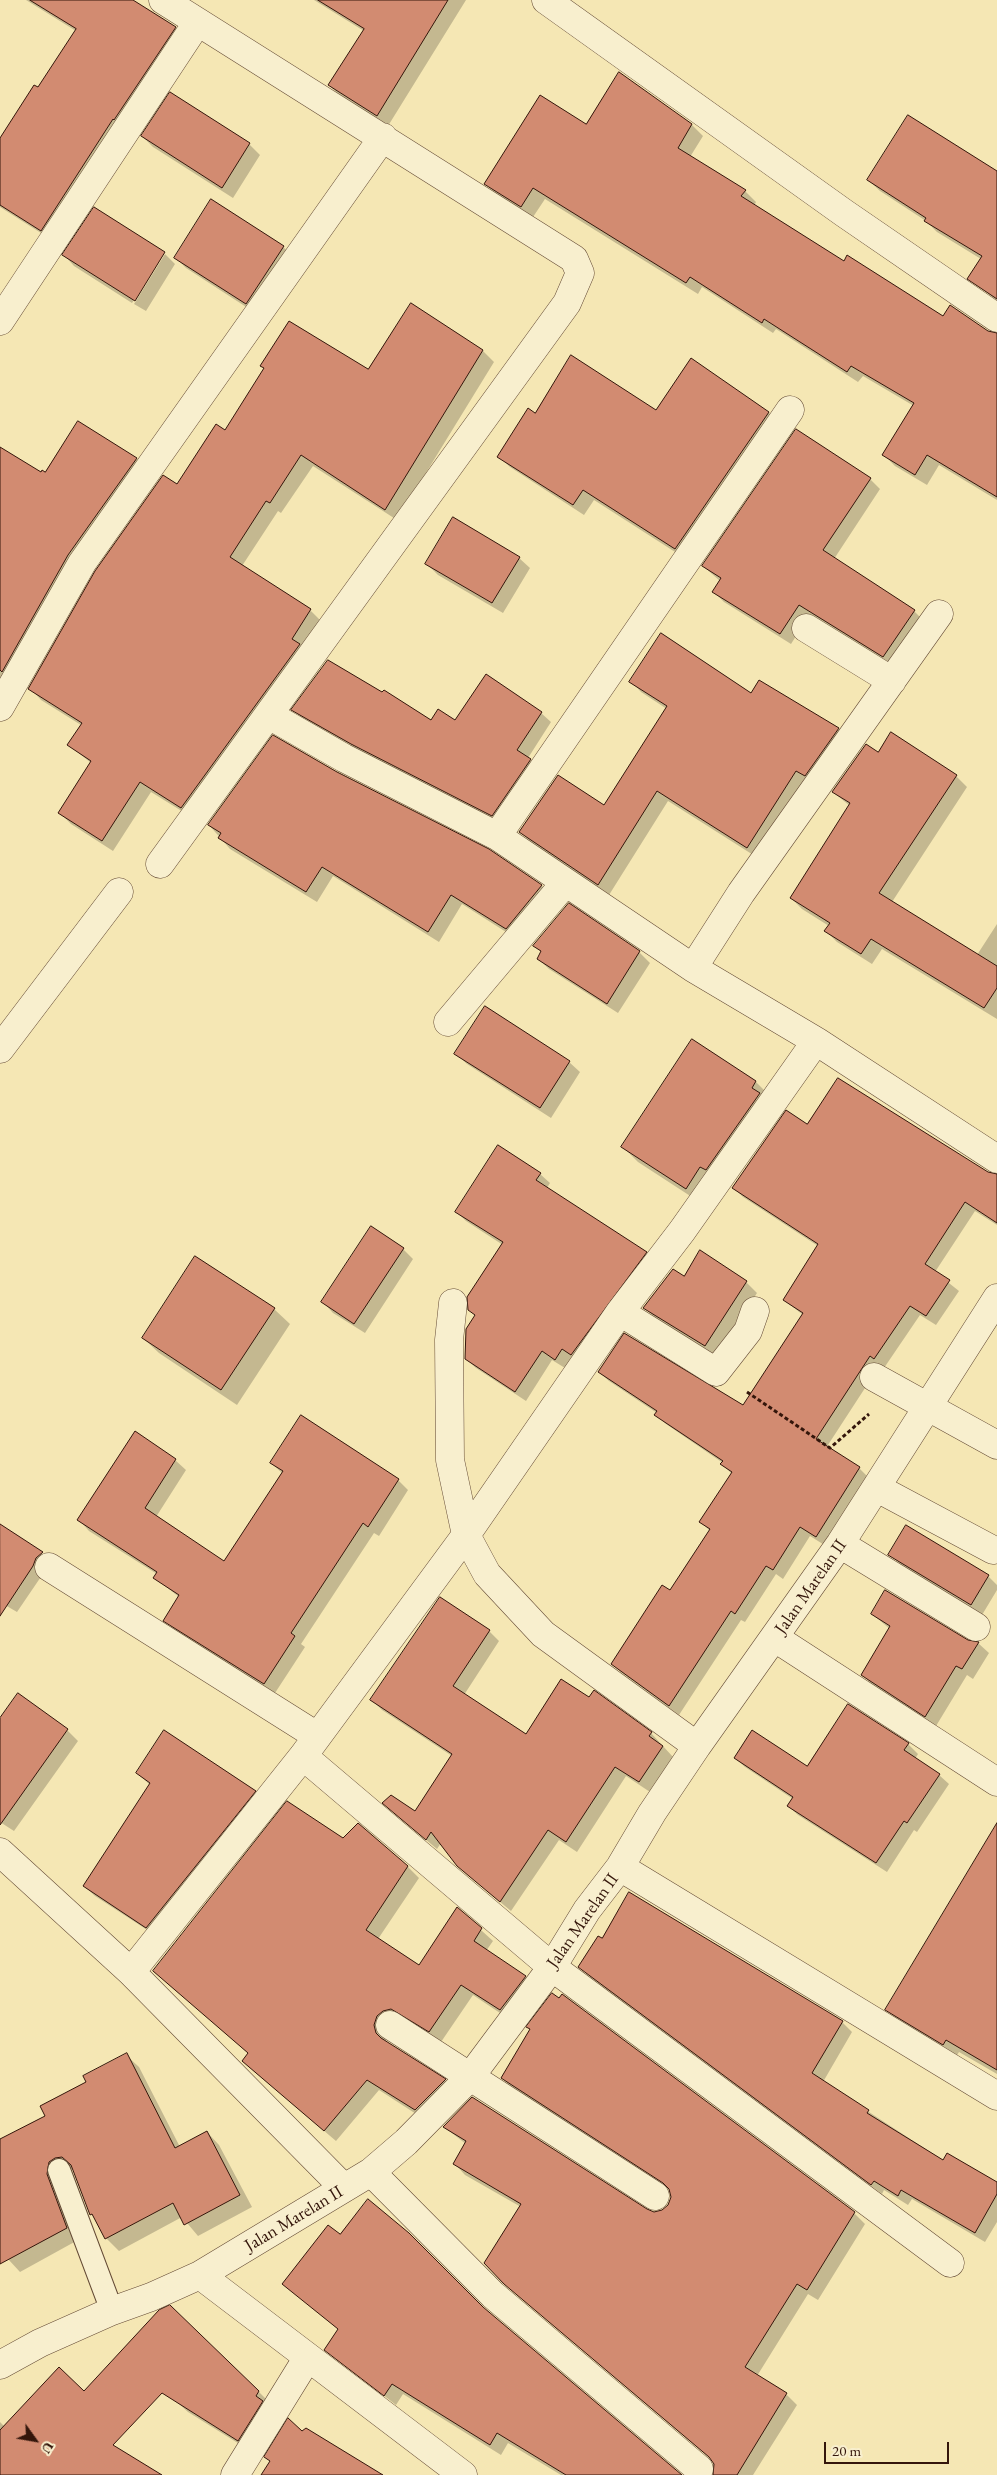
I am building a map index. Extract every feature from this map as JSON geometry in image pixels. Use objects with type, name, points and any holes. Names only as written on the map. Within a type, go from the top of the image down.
[{"type":"street","points":[[160,864],[567,303],[580,273],[574,259],[163,0]]},
{"type":"street","points":[[546,0],[852,218],[997,318]]},
{"type":"street","points":[[0,321],[197,23]]},
{"type":"street","points":[[0,707],[82,563],[382,137]]},
{"type":"street","points":[[497,836],[790,410]]},
{"type":"street","points":[[694,968],[741,892],[939,614]]},
{"type":"street","points":[[806,628],[892,681]]},
{"type":"street","points":[[269,715],[344,758],[497,836],[694,968],[816,1041],[997,1159]]},
{"type":"street","points":[[448,1022],[566,883]]},
{"type":"street","points":[[0,1049],[119,892]]},
{"type":"street","points":[[131,1972],[310,1746],[466,1536],[620,1312],[682,1231],[816,1041]]},
{"type":"street","points":[[453,1303],[449,1340],[450,1460],[466,1536],[487,1574],[543,1634],[697,1746]]},
{"type":"street","name":"Jalan Marelan II","points":[[0,2365],[40,2343],[200,2275],[371,2172],[406,2142],[470,2077],[552,1967],[587,1910],[620,1867],[652,1813],[697,1746],[840,1544],[995,1306]]},
{"type":"street","points":[[620,1312],[716,1372],[748,1331],[755,1311]]},
{"type":"street","points":[[874,1377],[997,1445]]},
{"type":"street","points":[[877,1488],[993,1550]]},
{"type":"street","points":[[840,1544],[976,1627]]},
{"type":"street","points":[[49,1567],[310,1746],[552,1967],[950,2263]]},
{"type":"street","points":[[775,1638],[997,1782]]},
{"type":"street","points":[[0,1852],[131,1972],[344,2188]]},
{"type":"street","points":[[620,1867],[997,2096]]},
{"type":"street","points":[[390,2025],[655,2196]]},
{"type":"street","points":[[371,2172],[494,2295],[699,2469]]},
{"type":"street","points":[[200,2275],[463,2475]]},
{"type":"street","points":[[235,2475],[308,2357]]},
{"type":"lane","points":[[59,2170],[112,2311]]},
{"type":"path","points":[[716,1372],[830,1448]]},
{"type":"building","points":[[30,0],[133,0],[176,27],[113,119],[41,231],[0,205],[0,138],[34,85],[38,87],[76,29]]},
{"type":"building","points":[[318,0],[448,0],[377,116],[328,85],[364,29]]},
{"type":"building","points":[[619,72],[692,124],[678,148],[746,190],[741,196],[844,261],[847,255],[943,316],[950,305],[988,331],[997,333],[997,497],[927,455],[915,475],[882,455],[914,403],[851,366],[847,372],[764,319],[762,323],[690,277],[686,283],[533,188],[521,207],[484,184],[540,95],[586,124]]},
{"type":"building","points":[[170,92],[250,143],[222,188],[141,136]]},
{"type":"building","points":[[908,115],[997,171],[997,299],[967,279],[982,256],[924,221],[926,218],[867,180]]},
{"type":"building","points":[[211,199],[284,246],[246,304],[174,258]]},
{"type":"building","points":[[94,207],[165,252],[135,301],[62,255]]},
{"type":"building","points":[[411,303],[483,350],[385,510],[301,455],[270,503],[266,501],[230,557],[311,609],[292,639],[300,644],[181,808],[140,782],[102,841],[58,813],[91,761],[67,745],[82,723],[28,689],[95,571],[163,475],[177,484],[216,424],[225,430],[264,368],[260,366],[289,321],[368,369]]},
{"type":"building","points":[[571,355],[656,410],[691,358],[769,412],[675,549],[583,490],[573,505],[497,457],[528,408],[535,413]]},
{"type":"building","points":[[78,421],[137,458],[68,555],[2,672],[0,670],[0,447],[41,472],[42,470],[45,472]]},
{"type":"building","points":[[796,429],[871,478],[823,550],[915,610],[883,657],[799,605],[780,634],[712,592],[721,578],[702,566]]},
{"type":"building","points":[[453,517],[520,557],[492,603],[425,564]]},
{"type":"building","points":[[661,633],[751,693],[759,680],[839,728],[805,776],[796,771],[747,848],[657,791],[598,885],[519,832],[558,775],[604,805],[667,706],[629,682]]},
{"type":"building","points":[[328,660],[382,692],[384,690],[431,720],[438,709],[455,720],[486,674],[542,712],[517,750],[531,759],[492,816],[351,744],[291,710]]},
{"type":"building","points":[[891,732],[957,775],[879,893],[997,966],[997,988],[984,1008],[871,939],[861,954],[824,931],[830,923],[790,898],[850,803],[832,792],[866,744],[878,752]]},
{"type":"building","points":[[273,735],[337,772],[489,849],[542,885],[506,929],[451,895],[428,932],[322,867],[306,892],[218,838],[221,833],[208,825]]},
{"type":"building","points":[[569,903],[640,951],[607,1004],[537,959],[541,951],[533,946]]},
{"type":"building","points":[[485,1006],[570,1061],[540,1108],[454,1054]]},
{"type":"building","points":[[692,1039],[756,1081],[752,1088],[760,1093],[706,1170],[700,1167],[686,1189],[621,1147]]},
{"type":"building","points":[[838,1078],[988,1172],[997,1174],[997,1223],[965,1202],[925,1264],[950,1280],[926,1316],[910,1306],[874,1359],[870,1356],[816,1439],[860,1467],[816,1537],[800,1527],[773,1570],[766,1566],[735,1614],[731,1611],[669,1706],[611,1664],[662,1585],[670,1590],[710,1529],[699,1522],[732,1472],[720,1464],[723,1461],[654,1415],[657,1411],[598,1372],[624,1333],[743,1405],[803,1313],[783,1300],[818,1244],[732,1188],[786,1110],[807,1124]]},
{"type":"building","points":[[498,1145],[541,1173],[536,1180],[647,1252],[571,1355],[562,1349],[555,1360],[542,1351],[515,1392],[465,1359],[466,1329],[475,1315],[468,1310],[467,1297],[503,1242],[455,1212]]},
{"type":"building","points":[[371,1226],[404,1248],[354,1324],[321,1302]]},
{"type":"building","points":[[700,1250],[747,1281],[705,1346],[643,1308],[673,1269],[684,1276]]},
{"type":"building","points":[[195,1256],[275,1308],[221,1390],[142,1338]]},
{"type":"building","points":[[301,1415],[399,1479],[368,1527],[363,1523],[291,1633],[295,1636],[264,1684],[163,1621],[179,1595],[153,1578],[157,1572],[77,1520],[135,1431],[176,1459],[145,1508],[224,1561],[283,1471],[270,1463]]},
{"type":"building","points":[[0,1524],[43,1552],[36,1558],[33,1566],[0,1616]]},
{"type":"building","points":[[906,1525],[989,1575],[971,1605],[888,1555]]},
{"type":"building","points":[[885,1590],[968,1640],[979,1642],[962,1669],[956,1666],[925,1717],[861,1675],[890,1626],[871,1614]]},
{"type":"building","points":[[440,1597],[490,1630],[453,1686],[526,1734],[561,1679],[589,1697],[594,1690],[652,1732],[649,1736],[663,1746],[639,1782],[615,1767],[566,1842],[548,1830],[500,1902],[457,1866],[431,1832],[426,1840],[382,1803],[391,1795],[415,1811],[452,1754],[370,1700]]},
{"type":"building","points":[[18,1693],[68,1729],[0,1825],[0,1718]]},
{"type":"building","points":[[848,1704],[909,1743],[904,1750],[940,1774],[907,1823],[904,1821],[876,1863],[787,1806],[793,1797],[734,1758],[752,1730],[807,1766]]},
{"type":"building","points":[[164,1730],[256,1791],[146,1928],[83,1886],[150,1783],[136,1773]]},
{"type":"building","points":[[287,1801],[343,1838],[358,1823],[408,1866],[366,1930],[419,1965],[457,1907],[482,1928],[474,1941],[526,1976],[500,2010],[461,1985],[429,2032],[391,2009],[383,2011],[377,2016],[374,2025],[376,2033],[381,2038],[446,2079],[415,2110],[367,2080],[324,2131],[242,2061],[248,2053],[153,1971]]},
{"type":"building","points":[[997,1823],[997,2070],[946,2040],[943,2045],[885,2010]]},
{"type":"building","points":[[629,1892],[843,2021],[812,2073],[869,2110],[867,2113],[943,2160],[947,2153],[997,2182],[997,2194],[975,2233],[901,2190],[898,2196],[874,2181],[871,2185],[578,1967],[598,1936],[602,1938]]},
{"type":"building","points":[[552,1993],[559,1998],[562,1994],[855,2212],[807,2290],[797,2284],[745,2367],[787,2393],[737,2475],[713,2475],[714,2464],[709,2457],[504,2284],[484,2263],[521,2204],[453,2164],[466,2141],[443,2127],[472,2097],[647,2209],[654,2212],[662,2210],[668,2205],[671,2197],[669,2189],[663,2183],[501,2078],[530,2029],[526,2027]]},
{"type":"building","points":[[127,2053],[175,2148],[207,2131],[240,2195],[184,2225],[173,2203],[105,2239],[92,2214],[90,2215],[71,2165],[62,2157],[55,2158],[49,2162],[47,2174],[67,2228],[0,2264],[0,2139],[45,2116],[40,2106],[86,2082],[83,2076]]},
{"type":"building","points":[[368,2199],[409,2233],[483,2307],[682,2475],[566,2475],[497,2433],[490,2445],[392,2384],[384,2396],[324,2350],[338,2329],[282,2284],[328,2225],[340,2234]]},
{"type":"building","points":[[170,2305],[259,2391],[256,2396],[263,2401],[238,2441],[162,2393],[113,2445],[162,2475],[0,2475],[0,2430],[59,2367],[84,2391],[159,2310]]},
{"type":"building","points":[[288,2418],[302,2431],[306,2428],[383,2475],[261,2475],[270,2461],[264,2457]]}]
